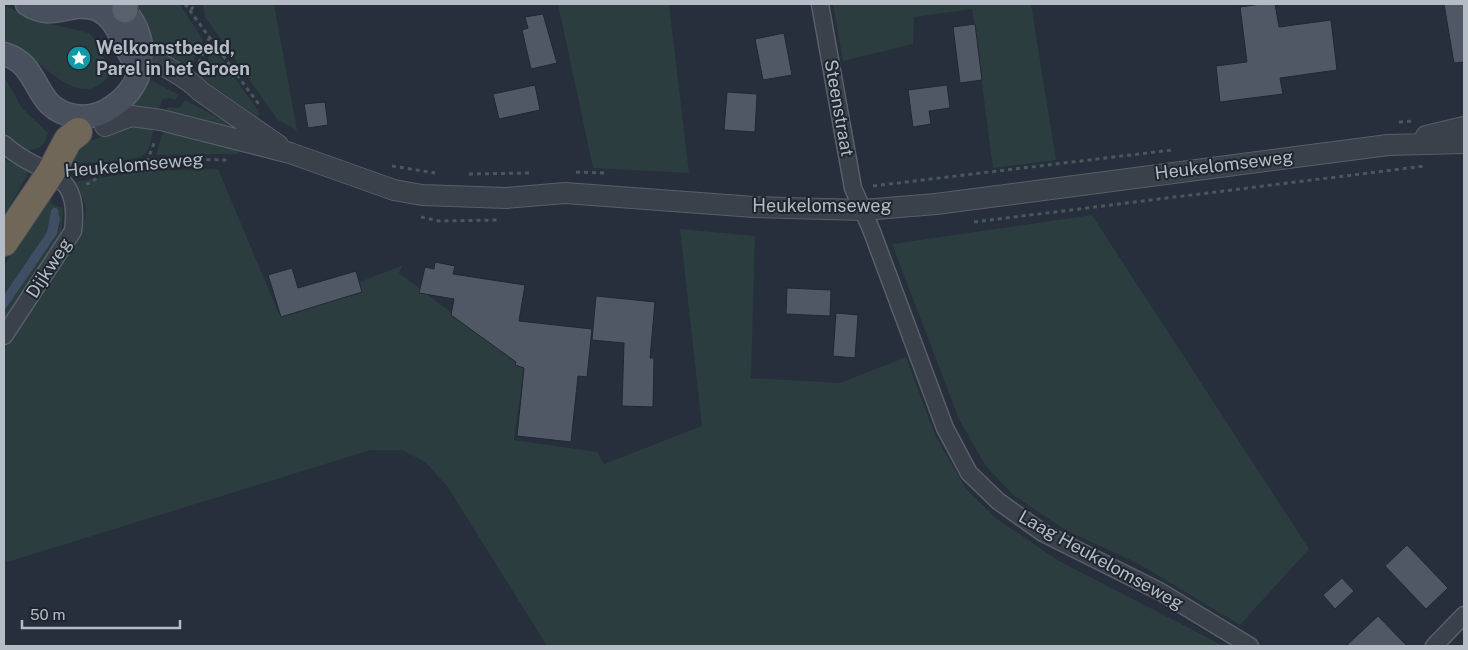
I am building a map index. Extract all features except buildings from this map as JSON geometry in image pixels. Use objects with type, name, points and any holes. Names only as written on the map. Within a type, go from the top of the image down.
[{"type":"highway","points":[[4,242],[29,203],[46,170],[68,140],[71,125]]},
{"type":"main road","points":[[27,4],[38,11],[53,10],[75,4],[97,9],[114,23],[120,32],[127,52],[142,58]]},
{"type":"main road","points":[[71,125],[98,114],[120,102],[137,80],[142,58],[137,28],[122,6]]},
{"type":"main road","points":[[4,54],[23,63],[38,90],[50,105],[71,125]]},
{"type":"main road","points":[[4,67],[15,76],[36,111],[43,118],[71,125],[105,126]]},
{"type":"street","name":"Steenstraat","points":[[820,4],[853,188],[863,210]]},
{"type":"street","name":"Heukelomseweg","points":[[142,58],[185,92],[200,91],[290,153]]},
{"type":"street","name":"Heukelomseweg","points":[[105,126],[125,118],[139,116],[290,153],[394,190],[422,195],[506,198],[565,193],[754,207],[863,210],[936,204],[1388,145],[1464,127]]},
{"type":"street","name":"Heukelomseweg","points":[[1388,145],[1464,143]]},
{"type":"street","points":[[4,144],[16,156],[46,170],[67,186],[72,196]]},
{"type":"street","name":"Dijkweg","points":[[4,336],[73,231],[72,196]]},
{"type":"street","name":"Laag Heukelomseweg","points":[[863,210],[945,428],[969,473],[998,501],[1043,533],[1161,592],[1250,646]]},
{"type":"street","points":[[1434,646],[1464,615]]},
{"type":"path","points":[[185,4],[263,110]]},
{"type":"path","points":[[191,10],[195,4]]},
{"type":"path","points":[[1395,123],[1415,120]]},
{"type":"path","points":[[853,188],[1180,149]]},
{"type":"path","name":"Heukelomseweg","points":[[46,170],[107,168],[185,158],[238,161]]},
{"type":"path","points":[[968,222],[1435,165]]},
{"type":"path","points":[[72,196],[84,184],[91,183],[107,168]]},
{"type":"path","points":[[417,216],[439,221],[504,220]]},
{"type":"shaded area","points":[[139,4],[179,4],[181,6],[203,40],[189,70],[153,48],[142,20]]},
{"type":"shaded area","points":[[203,4],[274,4],[297,130],[278,120],[205,17]]},
{"type":"shaded area","points":[[558,4],[669,4],[689,173],[593,168]]},
{"type":"shaded area","points":[[833,4],[1031,4],[1056,160],[993,168],[972,9],[914,17],[913,44],[843,61]]},
{"type":"shaded area","points":[[4,5],[34,20],[89,33],[97,42],[111,73],[100,84],[90,89],[79,88],[68,84],[23,53],[4,44]]},
{"type":"shaded area","points":[[213,47],[260,113],[257,117],[200,77]]},
{"type":"shaded area","points":[[4,76],[22,108],[48,133],[43,145],[36,149],[23,150],[4,134]]},
{"type":"shaded area","points":[[148,80],[179,95],[175,100],[163,99],[158,111],[130,106]]},
{"type":"shaded area","points":[[185,100],[236,127],[237,132],[166,114],[167,107],[179,108]]},
{"type":"shaded area","points":[[134,124],[154,126],[149,147],[146,153],[141,156],[121,161],[65,162],[79,145]]},
{"type":"shaded area","points":[[164,128],[239,149],[238,154],[156,155]]},
{"type":"shaded area","points":[[4,159],[29,172],[4,216]]},
{"type":"shaded area","points":[[218,169],[279,314],[403,265],[399,273],[524,368],[514,440],[597,452],[604,464],[702,426],[680,229],[755,236],[751,378],[840,383],[906,357],[935,435],[966,489],[997,519],[1059,561],[1224,646],[547,646],[447,486],[425,462],[402,450],[371,450],[4,563],[4,350],[81,232],[86,211],[85,205],[81,194],[72,182],[145,171]]},
{"type":"shaded area","points":[[50,189],[52,204],[63,208],[61,240],[4,328],[4,311],[59,229],[60,214],[55,207],[51,210],[47,232],[4,295],[4,266]]},
{"type":"shaded area","points":[[1092,215],[1309,549],[1240,625],[1139,564],[1067,531],[1014,496],[985,465],[959,419],[892,244]]},
{"type":"water","points":[[54,207],[58,209],[60,219],[57,234],[4,311],[4,295],[47,232],[51,210]]},
{"type":"place","name":"Welkomstbeeld, Parel in het Groen","points":[[79,58]]}]
